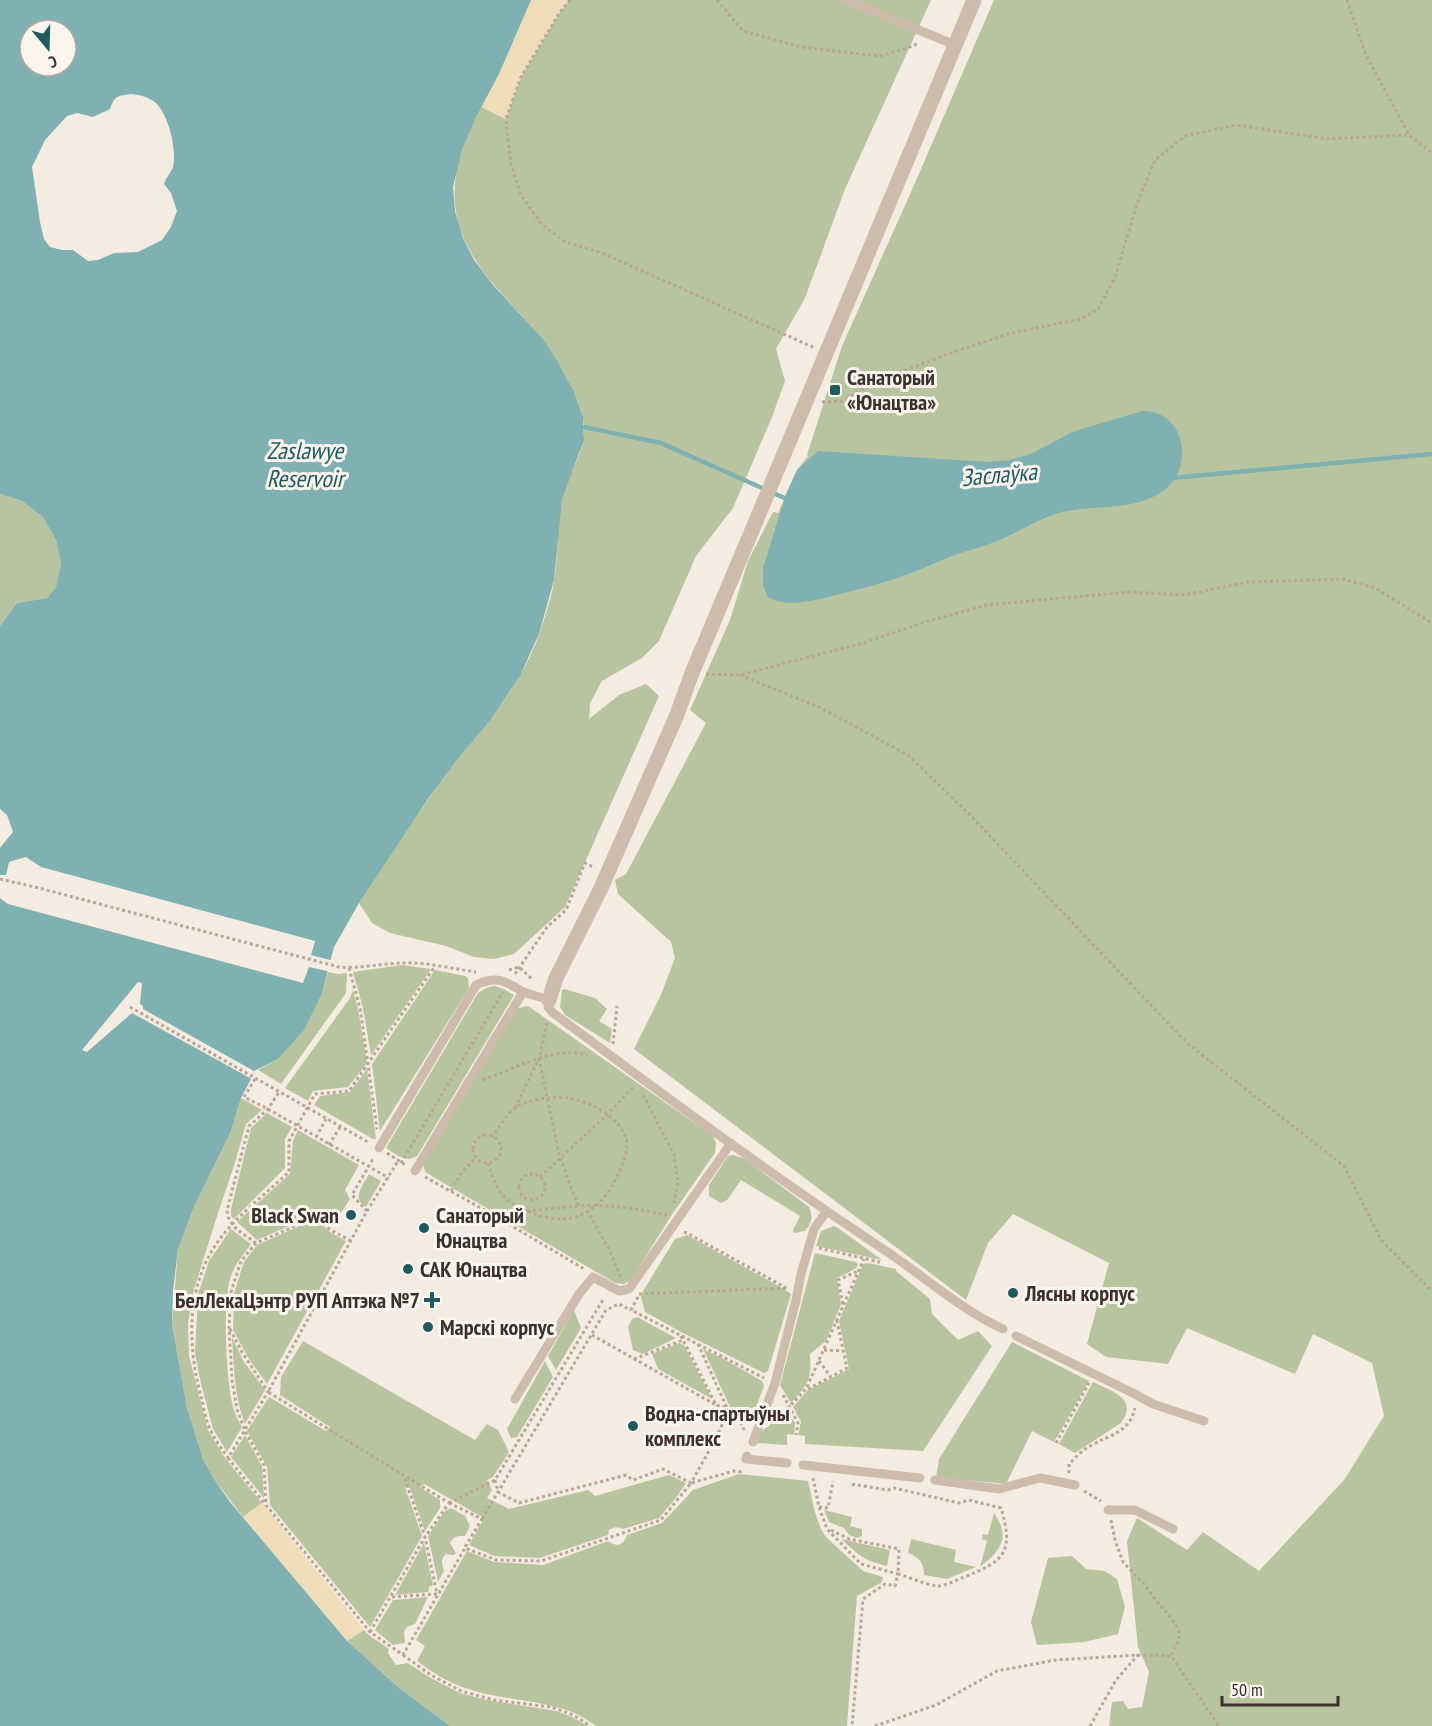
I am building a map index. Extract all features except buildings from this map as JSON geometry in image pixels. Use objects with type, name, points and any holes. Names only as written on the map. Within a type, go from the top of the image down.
[{"type":"street","points":[[551,1006],[556,978],[607,873],[676,717],[692,673],[974,0]]},
{"type":"lane","points":[[846,0],[956,45]]},
{"type":"lane","points":[[380,1148],[476,984],[485,980],[497,979],[551,1006],[826,1212],[902,1262],[952,1299],[1003,1329]]},
{"type":"lane","points":[[415,1171],[523,992]]},
{"type":"lane","points":[[515,1399],[579,1294],[593,1277],[619,1291],[629,1289],[674,1219],[731,1143]]},
{"type":"lane","points":[[753,1442],[775,1383],[814,1229],[826,1212]]},
{"type":"lane","points":[[1016,1336],[1153,1404],[1204,1421]]},
{"type":"lane","points":[[747,1456],[746,1459],[787,1463]]},
{"type":"lane","points":[[803,1464],[920,1478]]},
{"type":"lane","points":[[934,1480],[999,1490],[1040,1478],[1076,1485]]},
{"type":"lane","points":[[1108,1510],[1135,1510],[1173,1529]]},
{"type":"path","points":[[570,0],[560,12],[521,78],[506,119],[511,164],[521,195],[541,224],[565,242],[602,253],[774,331],[826,352]]},
{"type":"path","points":[[717,0],[743,32],[801,47],[879,56],[905,49],[918,43],[929,33]]},
{"type":"path","points":[[1347,0],[1366,56],[1409,135],[1432,153]]},
{"type":"path","points":[[805,402],[843,401],[873,383],[948,354],[1011,333],[1082,318],[1098,309],[1114,277],[1137,204],[1155,160],[1185,136],[1236,126],[1327,139],[1409,135]]},
{"type":"path","points":[[692,673],[740,675],[863,643],[925,622],[987,606],[1128,592],[1184,595],[1248,582],[1342,579],[1375,588],[1432,623]]},
{"type":"path","points":[[740,675],[821,708],[908,756],[971,816],[1188,1044],[1344,1166],[1381,1240],[1432,1292]]},
{"type":"path","points":[[228,1458],[268,1392],[367,1211],[400,1162],[519,967],[547,927],[566,910],[585,863],[607,873]]},
{"type":"path","points":[[0,879],[339,967],[409,962],[483,974]]},
{"type":"path","points":[[435,966],[349,1091],[315,1094],[289,1141],[289,1172],[232,1225],[215,1245],[206,1262],[196,1292],[191,1350],[198,1385],[210,1430],[228,1458],[370,1632],[431,1675],[461,1691],[494,1700],[551,1707],[571,1714],[591,1726]]},
{"type":"path","points":[[499,972],[519,967]]},
{"type":"path","points":[[519,967],[532,978]]},
{"type":"path","points":[[349,968],[360,1008],[380,1148],[352,1195],[367,1211]]},
{"type":"path","points":[[492,1137],[515,1108],[539,1059],[551,1006]]},
{"type":"path","points":[[612,1049],[617,1006]]},
{"type":"path","points":[[130,1007],[380,1148],[415,1171],[587,1271],[588,1268]]},
{"type":"path","points":[[483,1080],[562,1052],[592,1056]]},
{"type":"path","points":[[539,1059],[561,1158],[579,1206]]},
{"type":"path","points":[[256,1078],[244,1097],[389,1178]]},
{"type":"path","points":[[540,1176],[608,1114],[637,1083]]},
{"type":"path","points":[[256,1243],[232,1225],[227,1219],[227,1210],[249,1126],[268,1109],[279,1092]]},
{"type":"path","points":[[642,1093],[674,1154],[678,1183],[674,1219],[680,1232],[687,1233],[791,1291]]},
{"type":"path","points":[[488,1163],[492,1178],[500,1192],[513,1205],[546,1218],[575,1217],[598,1204],[604,1199],[620,1170],[627,1142],[622,1130],[608,1114],[582,1100],[565,1097],[548,1098],[515,1108]]},
{"type":"path","points":[[316,1137],[326,1119]]},
{"type":"path","points":[[329,1145],[340,1127]]},
{"type":"path","points":[[483,1136],[492,1137],[499,1143],[500,1152],[496,1159],[488,1163],[476,1158],[473,1150],[475,1142],[483,1136]]},
{"type":"path","points":[[451,1191],[462,1172],[476,1158]]},
{"type":"path","points":[[531,1173],[540,1176],[546,1186],[543,1195],[536,1200],[524,1197],[519,1190],[523,1177],[531,1173]]},
{"type":"path","points":[[491,1214],[598,1204],[644,1210],[674,1219]]},
{"type":"path","points":[[587,1210],[610,1251],[624,1284],[629,1289]]},
{"type":"path","points":[[266,1505],[264,1465],[245,1431],[237,1409],[232,1380],[229,1327],[231,1292],[234,1282],[241,1261],[256,1243],[316,1217],[329,1229],[351,1241]]},
{"type":"path","points":[[697,1342],[728,1409],[739,1419],[747,1436],[757,1431],[789,1407],[806,1389],[864,1258]]},
{"type":"path","points":[[843,1306],[838,1280],[859,1271]]},
{"type":"path","points":[[631,1310],[645,1285]]},
{"type":"path","points":[[639,1294],[786,1288]]},
{"type":"path","points":[[370,1632],[425,1537],[449,1503],[495,1480],[603,1297],[775,1383],[798,1423],[796,1435]]},
{"type":"path","points":[[403,1654],[606,1310],[619,1304]]},
{"type":"path","points":[[806,1389],[847,1368],[837,1320]]},
{"type":"path","points":[[229,1327],[242,1353],[268,1392],[449,1503],[482,1519]]},
{"type":"path","points":[[680,1334],[716,1405]]},
{"type":"path","points":[[591,1335],[716,1405],[728,1409]]},
{"type":"path","points":[[634,1359],[683,1340]]},
{"type":"path","points":[[824,1350],[844,1351]]},
{"type":"path","points":[[819,1361],[831,1377]]},
{"type":"path","points":[[1056,1443],[1094,1374]]},
{"type":"path","points":[[1133,1393],[1136,1405],[1128,1426],[1080,1453],[1069,1464],[1069,1474],[1076,1485],[1104,1503],[1123,1562],[1144,1584],[1179,1630],[1179,1640],[1171,1656]]},
{"type":"path","points":[[465,1548],[496,1560],[541,1561],[661,1520],[691,1484],[715,1440],[728,1409]]},
{"type":"path","points":[[495,1480],[498,1492],[519,1503],[626,1475],[633,1480],[663,1470],[691,1484],[734,1471],[745,1472]]},
{"type":"path","points":[[403,1474],[425,1537],[437,1594]]},
{"type":"path","points":[[819,1507],[828,1508],[833,1481],[813,1478],[819,1507],[827,1528],[861,1564],[939,1586],[987,1568],[1004,1552],[1007,1541],[1001,1508],[969,1500],[959,1503],[894,1488],[888,1490],[844,1483]]},
{"type":"path","points":[[827,1528],[849,1539],[899,1549],[895,1586],[885,1584],[863,1599],[852,1726]]},
{"type":"path","points":[[392,1597],[437,1594]]},
{"type":"path","points":[[875,1726],[936,1705],[997,1671],[1056,1659],[1138,1655],[1171,1656]]},
{"type":"path","points":[[1090,1726],[1116,1680],[1138,1655]]},
{"type":"path","points":[[1171,1656],[1219,1726]]},
{"type":"green space","points":[[570,0],[931,0],[845,189],[805,298],[776,349],[785,381],[733,508],[696,556],[659,641],[642,658],[602,681],[590,703],[589,719],[619,695],[646,684],[659,696],[565,907],[514,954],[494,959],[474,957],[446,946],[390,933],[372,923],[359,903],[436,788],[512,688],[532,652],[552,593],[556,570],[560,508],[582,444],[583,419],[571,387],[550,350],[495,286],[465,242],[458,220],[455,199],[456,177],[461,155],[481,107],[506,119],[521,77],[560,12]]},
{"type":"green space","points":[[994,0],[1432,0],[1432,1726],[1109,1726],[1112,1702],[1123,1701],[1128,1709],[1142,1707],[1149,1672],[1138,1647],[1127,1541],[1137,1518],[1187,1550],[1203,1532],[1259,1571],[1344,1480],[1384,1416],[1372,1363],[1313,1334],[1295,1374],[1187,1328],[1168,1364],[1106,1357],[1087,1344],[1109,1263],[1013,1214],[988,1243],[966,1300],[634,1049],[660,997],[675,958],[671,942],[618,894],[615,880],[626,874],[706,723],[690,710],[730,620],[748,561],[773,512],[778,513],[797,470],[808,456],[842,346]]},
{"type":"green space","points":[[0,494],[22,501],[43,517],[56,540],[61,564],[56,587],[47,598],[17,603],[0,626]]},
{"type":"green space","points":[[402,965],[431,969],[371,1055],[363,1008],[353,972]]},
{"type":"green space","points":[[435,970],[465,976],[468,978],[469,988],[380,1131],[372,1064]]},
{"type":"green space","points":[[328,972],[347,973],[346,993],[281,1084],[258,1070],[278,1059],[322,993]]},
{"type":"green space","points":[[494,986],[514,995],[417,1156],[409,1159],[397,1155],[386,1148],[478,993]]},
{"type":"green space","points":[[564,989],[595,998],[607,1009],[599,1021],[612,1029],[610,1043],[565,1015],[560,1007]]},
{"type":"green space","points":[[353,990],[367,1063],[348,1087],[313,1091],[308,1101],[285,1088],[350,998]]},
{"type":"green space","points":[[528,1006],[713,1136],[716,1143],[715,1153],[671,1216],[631,1280],[624,1284],[615,1283],[425,1172],[423,1164],[515,1009]]},
{"type":"green space","points":[[367,1069],[376,1139],[314,1105],[320,1096],[350,1092]]},
{"type":"green space","points":[[241,1098],[262,1110],[246,1124],[194,1289],[188,1323],[189,1356],[208,1430],[225,1458],[262,1503],[243,1517],[214,1479],[203,1459],[187,1408],[172,1324],[178,1249],[194,1207],[231,1131]]},
{"type":"green space","points":[[267,1113],[292,1127],[285,1139],[285,1168],[234,1219],[231,1216],[231,1209],[251,1128]]},
{"type":"green space","points":[[298,1130],[359,1165],[345,1190],[350,1199],[334,1224],[322,1213],[316,1214],[257,1240],[237,1222],[290,1174],[293,1141]]},
{"type":"green space","points":[[733,1155],[745,1159],[809,1207],[811,1219],[805,1231],[794,1233],[793,1230],[800,1216],[741,1180],[727,1200],[721,1203],[709,1196],[709,1185],[728,1156]]},
{"type":"green space","points":[[369,1174],[381,1181],[366,1207],[359,1200],[359,1196],[361,1187]]},
{"type":"green space","points":[[315,1219],[330,1232],[346,1241],[267,1384],[249,1359],[233,1330],[234,1293],[244,1262],[257,1245]]},
{"type":"green space","points":[[834,1226],[882,1260],[816,1246],[821,1231]]},
{"type":"green space","points":[[231,1229],[251,1244],[235,1267],[228,1288],[226,1343],[229,1382],[234,1410],[242,1427],[227,1452],[213,1429],[195,1353],[198,1294],[209,1261]]},
{"type":"green space","points":[[687,1235],[791,1294],[768,1371],[764,1373],[645,1312],[641,1297],[643,1291],[675,1239]]},
{"type":"green space","points":[[815,1253],[856,1262],[858,1265],[855,1269],[837,1278],[841,1304],[826,1341],[810,1354],[808,1381],[791,1403],[780,1385]]},
{"type":"green space","points":[[863,1264],[896,1269],[930,1299],[932,1314],[958,1340],[978,1331],[992,1346],[923,1451],[805,1444],[805,1436],[798,1435],[801,1422],[793,1407],[808,1390],[849,1369],[839,1321]]},
{"type":"green space","points":[[574,1310],[581,1328],[556,1370],[548,1356]]},
{"type":"green space","points":[[637,1317],[676,1338],[643,1354],[633,1350],[628,1327],[632,1319]]},
{"type":"green space","points":[[232,1337],[244,1362],[265,1390],[245,1424],[237,1392]]},
{"type":"green space","points":[[303,1341],[475,1440],[487,1424],[498,1430],[509,1452],[493,1477],[487,1480],[492,1490],[487,1498],[509,1509],[588,1490],[595,1496],[669,1475],[686,1483],[659,1518],[623,1529],[613,1528],[609,1530],[608,1535],[540,1558],[494,1556],[469,1545],[484,1518],[424,1484],[420,1487],[440,1500],[440,1508],[425,1531],[410,1488],[405,1487],[422,1536],[370,1627],[270,1505],[267,1467],[247,1431],[269,1397],[326,1431],[330,1427],[280,1395],[281,1377]]},
{"type":"green space","points":[[1012,1342],[1089,1381],[1054,1442],[1032,1431],[1006,1484],[936,1477],[939,1459]]},
{"type":"green space","points":[[679,1343],[684,1345],[712,1399],[658,1369],[652,1354]]},
{"type":"green space","points":[[703,1349],[762,1381],[764,1386],[752,1418],[730,1407]]},
{"type":"green space","points":[[545,1361],[553,1377],[517,1437],[511,1438],[507,1429]]},
{"type":"green space","points":[[1093,1382],[1115,1392],[1125,1401],[1126,1414],[1121,1423],[1075,1453],[1059,1444]]},
{"type":"green space","points":[[787,1411],[795,1423],[794,1435],[787,1434],[787,1445],[757,1443],[761,1432]]},
{"type":"green space","points":[[245,1435],[262,1466],[264,1498],[231,1457]]},
{"type":"green space","points":[[739,1474],[808,1481],[814,1509],[826,1537],[863,1571],[883,1577],[882,1582],[857,1596],[847,1726],[597,1726],[576,1714],[556,1707],[465,1688],[452,1683],[417,1661],[425,1646],[416,1640],[467,1551],[494,1562],[543,1565],[608,1541],[619,1544],[627,1535],[662,1523],[693,1490]]},
{"type":"green space","points":[[451,1508],[465,1516],[470,1526],[465,1536],[456,1537],[450,1543],[456,1553],[446,1554],[443,1558],[444,1571],[438,1582],[428,1536],[445,1511]]},
{"type":"green space","points":[[824,1510],[852,1517],[850,1526],[862,1529],[862,1536],[857,1538],[849,1535],[844,1528],[829,1522]]},
{"type":"green space","points":[[994,1513],[1003,1536],[998,1549],[980,1567],[987,1541],[982,1539],[983,1534],[988,1535]]},
{"type":"green space","points":[[841,1539],[890,1550],[887,1566],[862,1557]]},
{"type":"green space","points":[[911,1539],[956,1550],[954,1562],[976,1567],[947,1579],[924,1575],[920,1561],[908,1553]]},
{"type":"green space","points":[[424,1543],[433,1585],[429,1587],[428,1592],[395,1595]]},
{"type":"green space","points":[[1072,1556],[1086,1569],[1105,1571],[1117,1579],[1125,1607],[1118,1634],[1084,1642],[1037,1645],[1031,1622],[1048,1558]]},
{"type":"green space","points":[[428,1597],[415,1624],[407,1627],[404,1632],[405,1643],[393,1645],[375,1630],[393,1600]]},
{"type":"green space","points":[[364,1630],[389,1649],[388,1653],[396,1665],[408,1663],[460,1693],[487,1700],[556,1711],[588,1726],[450,1726],[398,1687],[347,1641]]},
{"type":"sand","points":[[531,0],[570,0],[560,12],[521,77],[506,119],[481,107],[499,74]]},
{"type":"sand","points":[[262,1503],[364,1630],[347,1641],[243,1517]]},
{"type":"water","name":"Zaslawye Reservoir","points":[[0,0],[531,0],[499,74],[475,119],[462,150],[453,187],[455,211],[463,238],[474,260],[494,286],[543,339],[574,392],[583,417],[584,440],[562,499],[554,580],[539,634],[520,676],[491,719],[428,799],[359,903],[334,947],[322,993],[304,1030],[278,1059],[254,1071],[250,1078],[231,1131],[194,1207],[178,1249],[173,1291],[172,1324],[187,1408],[203,1459],[214,1479],[230,1502],[347,1641],[398,1687],[450,1726],[0,1726],[0,848],[13,832],[7,815],[0,809],[0,626],[17,603],[47,598],[56,587],[61,564],[56,540],[43,517],[22,501],[0,494]],"holes":[[[131,94],[157,104],[171,134],[174,160],[164,184],[171,193],[177,211],[171,227],[162,240],[138,252],[114,253],[98,260],[88,261],[73,250],[50,247],[44,239],[40,222],[32,167],[45,140],[67,116],[77,113],[93,117],[110,109],[117,97]]]},
{"type":"water","points":[[1142,411],[1157,413],[1169,420],[1177,431],[1182,458],[1179,471],[1171,483],[1160,493],[1148,499],[1136,503],[1058,513],[1011,535],[904,576],[844,593],[796,603],[781,602],[768,597],[763,585],[763,568],[786,494],[797,470],[818,451],[988,462],[1010,460],[1033,453],[1072,432]]},
{"type":"pier","points":[[26,857],[41,867],[315,941],[311,955],[334,961],[331,972],[309,967],[303,983],[8,904],[0,898],[0,875],[6,875],[9,862]]},
{"type":"pier","points":[[138,982],[142,983],[140,1004],[143,1009],[254,1071],[250,1078],[132,1013],[87,1052],[82,1050]]},
{"type":"waterway","name":"Заслаўка","points":[[584,427],[661,443],[789,500]]},
{"type":"waterway","name":"Заслаўка","points":[[1172,478],[1432,454]]},
{"type":"place","name":"Санаторый «Юнацтва»","points":[[835,390]]},
{"type":"place","name":"Black Swan","points":[[351,1215]]},
{"type":"place","name":"Санаторый Юнацтва","points":[[424,1228]]},
{"type":"place","name":"САК Юнацтва","points":[[408,1269]]},
{"type":"place","name":"Лясны корпус","points":[[1013,1293]]},
{"type":"place","name":"БелЛекаЦэнтр РУП Аптэка №7","points":[[432,1300]]},
{"type":"place","name":"Марскі корпус","points":[[428,1327]]},
{"type":"place","name":"Водна-спартыўны комплекс","points":[[633,1426]]}]
